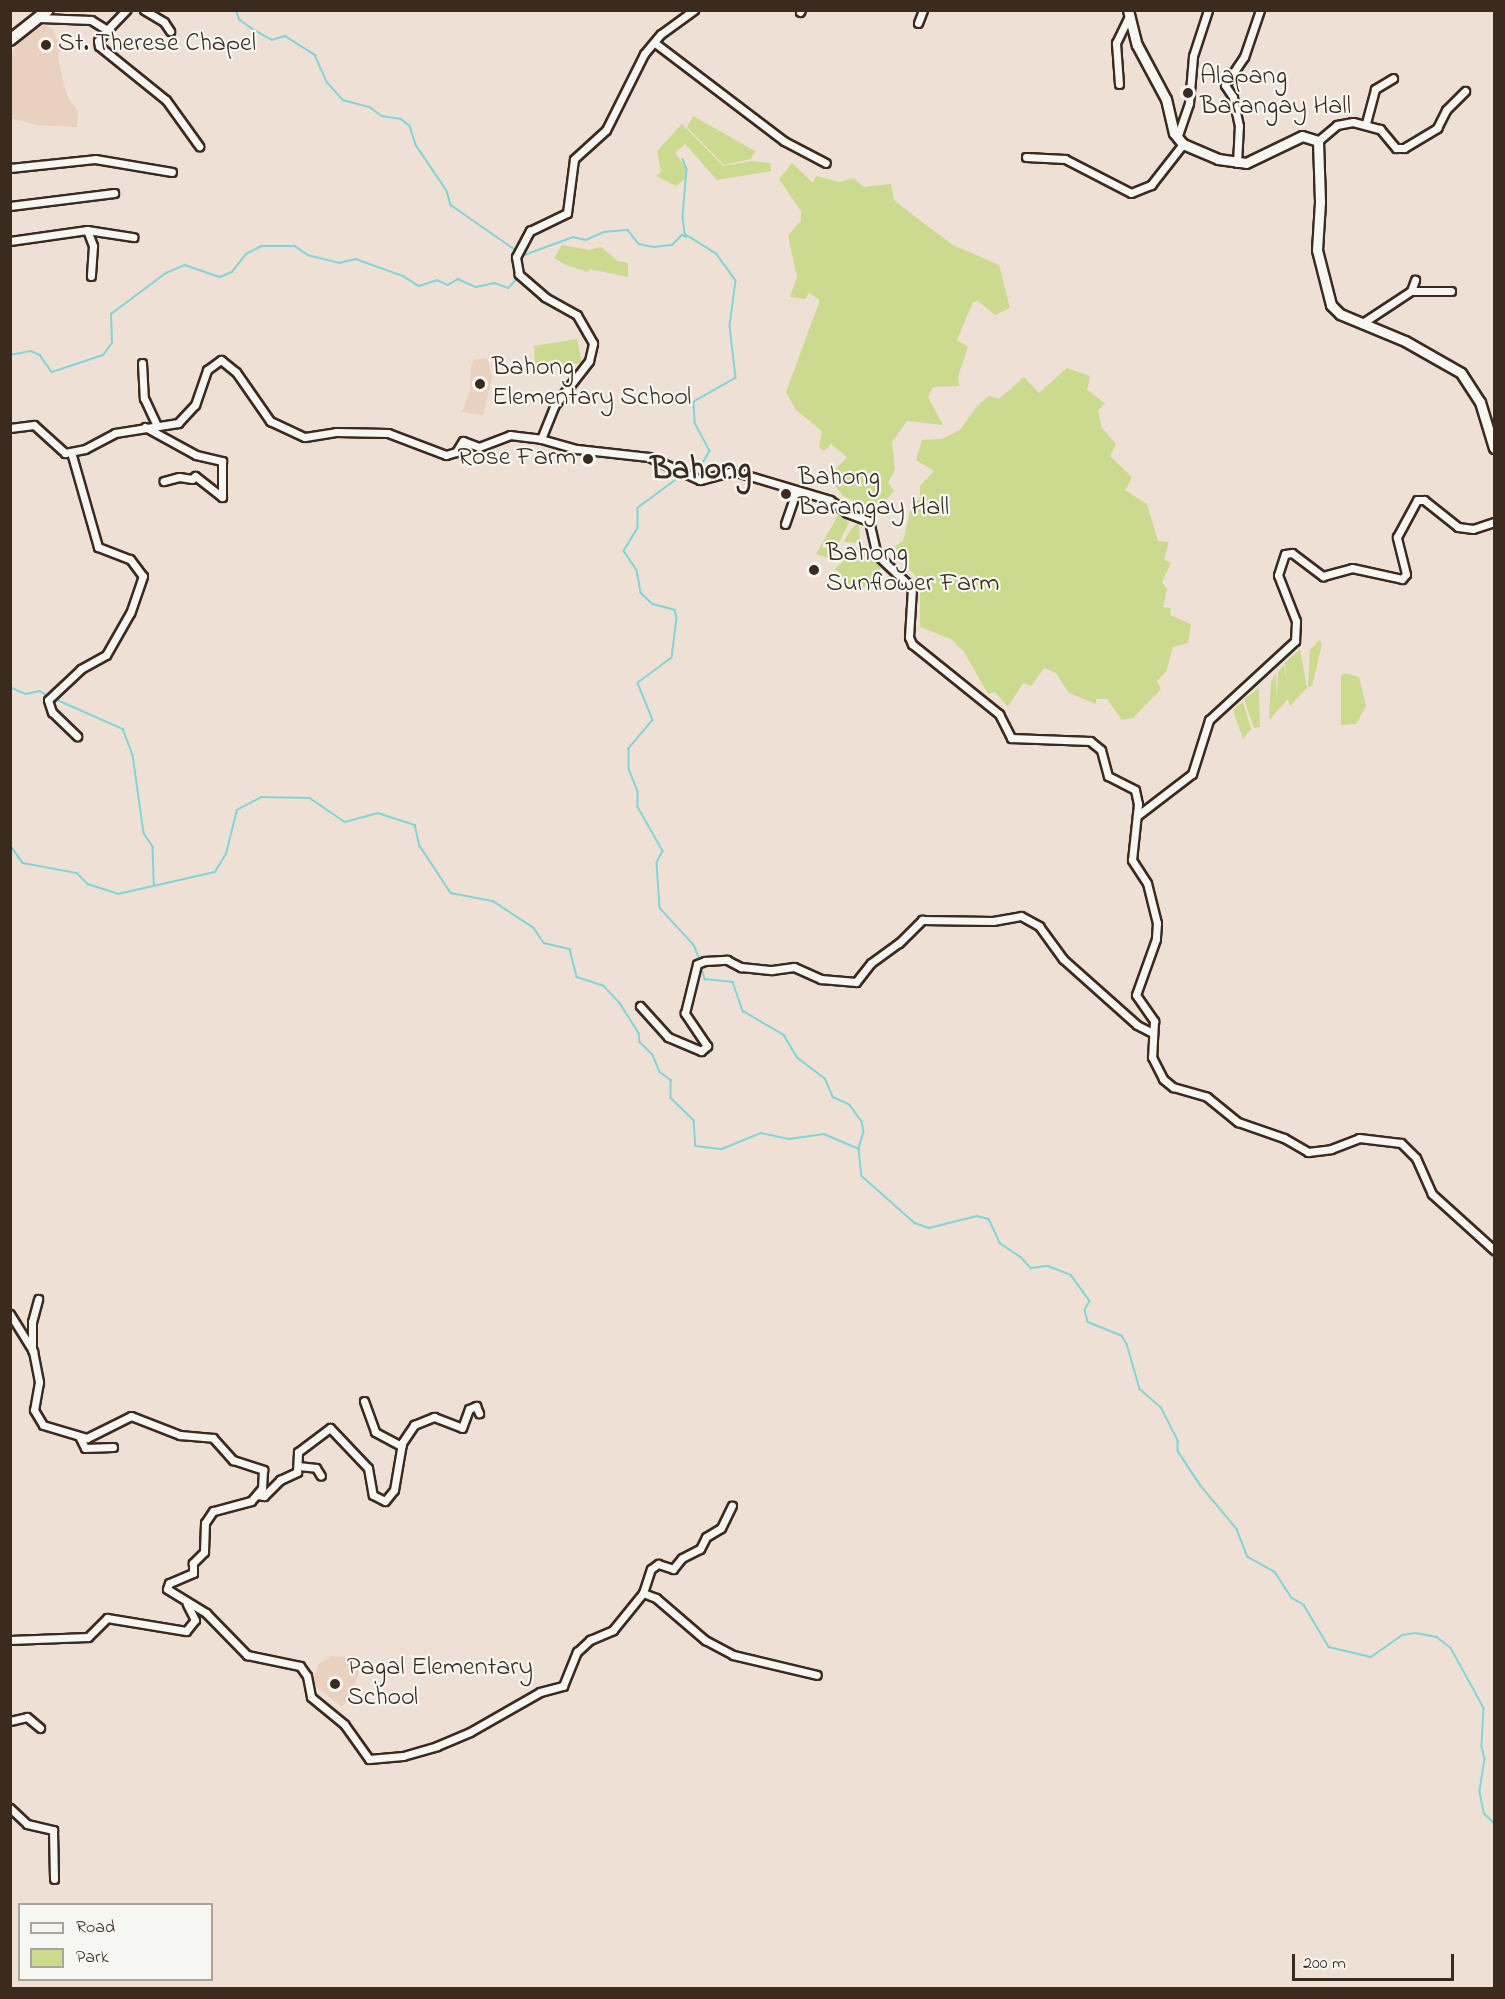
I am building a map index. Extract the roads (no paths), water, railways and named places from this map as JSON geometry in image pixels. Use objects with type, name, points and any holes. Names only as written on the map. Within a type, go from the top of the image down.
[{"type":"highway","points":[[10,40],[44,14]]},
{"type":"main road","points":[[1128,14],[1140,51],[1166,99],[1180,141],[1209,157],[1238,163],[1262,158],[1302,136],[1318,141],[1320,202],[1316,240],[1328,300],[1340,314],[1364,322],[1435,356],[1466,377],[1480,402],[1494,448]]},
{"type":"street","points":[[126,10],[106,30],[98,41],[99,46],[166,100],[199,147]]},
{"type":"street","points":[[144,10],[156,16],[170,31]]},
{"type":"street","points":[[156,16],[162,10]]},
{"type":"street","points":[[541,439],[554,406],[590,361],[593,343],[577,315],[545,297],[521,276],[516,257],[524,238],[536,225],[567,213],[574,159],[599,141],[623,101],[639,61],[655,43],[694,10]]},
{"type":"street","points":[[918,23],[922,10]]},
{"type":"street","points":[[1026,157],[1065,159],[1131,193],[1151,185],[1180,141],[1189,104],[1193,56],[1208,10]]},
{"type":"street","points":[[1238,163],[1239,126],[1233,97],[1225,85],[1244,57],[1260,10]]},
{"type":"street","points":[[44,14],[91,20],[106,30]]},
{"type":"street","points":[[1119,84],[1116,44],[1128,14]]},
{"type":"street","points":[[655,43],[784,141],[826,163]]},
{"type":"street","points":[[1366,123],[1374,89],[1393,78]]},
{"type":"street","points":[[1318,141],[1342,123],[1366,123],[1384,132],[1396,148],[1404,148],[1437,128],[1446,110],[1465,91]]},
{"type":"street","points":[[10,168],[95,159],[172,172]]},
{"type":"street","points":[[10,206],[114,193]]},
{"type":"street","points":[[10,242],[87,230],[133,237]]},
{"type":"street","points":[[87,230],[93,246],[91,276]]},
{"type":"street","points":[[1411,291],[1415,280]]},
{"type":"street","points":[[1364,322],[1411,291],[1451,291]]},
{"type":"street","points":[[10,428],[34,425],[60,450],[71,452],[115,433],[184,420],[195,405],[207,370],[221,360],[236,372],[270,421],[305,437],[336,432],[388,433],[446,455],[456,452],[463,441],[479,447],[510,435],[541,439],[577,449],[650,457],[700,480],[721,471],[733,471],[796,492],[830,500],[871,524],[877,555],[912,588],[909,637],[917,649],[999,714],[1014,740],[1074,738],[1095,744],[1101,750],[1108,776],[1135,790],[1137,816],[1132,860],[1147,883],[1157,931],[1136,995],[1154,1019],[1152,1058],[1167,1083],[1202,1095],[1238,1122],[1284,1138],[1308,1152],[1359,1138],[1405,1145],[1416,1158],[1432,1194],[1494,1250]]},
{"type":"street","points":[[142,363],[144,398],[157,426]]},
{"type":"street","points":[[146,427],[196,455],[222,461],[222,497],[195,476],[192,480],[179,477],[164,481]]},
{"type":"street","points":[[71,452],[98,547],[130,559],[143,572],[130,613],[106,655],[81,669],[48,700],[52,712],[77,736]]},
{"type":"street","points":[[785,524],[796,492]]},
{"type":"street","points":[[1137,816],[1192,774],[1209,720],[1295,641],[1296,621],[1278,575],[1285,554],[1292,553],[1323,576],[1352,568],[1402,579],[1406,574],[1397,537],[1417,500],[1424,500],[1458,527],[1473,529],[1494,522]]},
{"type":"street","points":[[640,1006],[654,1017],[668,1037],[701,1051],[707,1046],[685,1013],[697,964],[705,961],[727,960],[741,967],[772,970],[794,967],[821,980],[856,982],[871,963],[899,943],[922,920],[993,921],[1020,916],[1039,926],[1063,959],[1137,1025],[1153,1033]]},
{"type":"street","points":[[38,1299],[32,1322],[32,1350],[39,1382],[34,1401],[36,1418],[47,1427],[80,1438],[92,1436],[131,1416],[180,1435],[207,1436],[218,1442],[232,1460],[260,1467],[265,1482],[257,1495],[241,1506],[217,1508],[209,1516],[203,1530],[204,1552],[193,1563],[193,1573],[167,1585],[170,1593],[206,1613],[247,1655],[300,1666],[307,1676],[311,1697],[344,1724],[364,1756],[377,1759],[420,1751],[450,1741],[540,1692],[563,1686],[576,1652],[590,1640],[613,1630],[643,1593],[651,1569],[658,1564],[673,1569],[682,1558],[700,1549],[706,1537],[721,1528],[732,1505]]},
{"type":"street","points":[[10,1314],[32,1350]]},
{"type":"street","points":[[364,1401],[375,1431],[401,1446]]},
{"type":"street","points":[[257,1495],[264,1496],[279,1480],[297,1472],[300,1449],[332,1428],[368,1468],[374,1495],[385,1501],[394,1490],[401,1446],[414,1425],[429,1416],[462,1428],[469,1409],[476,1406],[479,1413]]},
{"type":"street","points":[[80,1438],[86,1448],[113,1447]]},
{"type":"street","points":[[298,1466],[316,1468],[321,1476]]},
{"type":"street","points":[[643,1593],[656,1598],[705,1640],[733,1655],[817,1675]]},
{"type":"street","points":[[10,1640],[88,1637],[107,1618],[186,1631],[195,1620],[186,1602]]},
{"type":"street","points":[[10,1721],[27,1717],[40,1728]]},
{"type":"street","points":[[10,1808],[27,1824],[53,1830],[54,1879]]},
{"type":"waterway","points":[[236,10],[240,20],[256,31],[272,40],[285,36],[315,55],[327,82],[343,100],[370,107],[382,116],[401,119],[410,126],[416,145],[447,191],[451,205],[517,251]]},
{"type":"waterway","points":[[683,159],[687,169],[683,217],[685,234],[716,253],[736,281],[730,326],[736,378],[694,402],[695,423],[710,451],[702,465],[689,470]]},
{"type":"waterway","points":[[522,256],[573,237],[586,240],[604,232],[628,230],[639,244],[655,247],[672,245],[682,235],[687,237]]},
{"type":"waterway","points":[[10,355],[31,351],[40,355],[52,372],[103,355],[112,343],[111,314],[166,273],[185,265],[220,277],[232,272],[246,254],[262,246],[295,246],[308,255],[339,263],[356,259],[403,276],[419,286],[437,280],[448,285],[458,279],[476,287],[495,283],[508,288],[518,278]]},
{"type":"waterway","points":[[521,268],[522,256]]},
{"type":"waterway","points":[[683,475],[638,508],[638,528],[624,551],[637,570],[641,593],[653,604],[675,610],[677,618],[672,658],[638,683],[653,720],[629,749],[629,769],[638,791],[638,807],[663,851],[657,863],[660,908],[694,945],[700,960]]},
{"type":"waterway","points":[[10,687],[26,694],[39,691],[49,696]]},
{"type":"waterway","points":[[53,698],[123,729],[133,755],[144,833],[153,847],[154,885]]},
{"type":"waterway","points":[[10,845],[23,863],[77,873],[88,884],[118,894],[215,872],[226,854],[237,810],[261,797],[310,798],[345,822],[378,813],[415,825],[420,846],[451,893],[493,901],[534,928],[544,943],[570,949],[577,977],[604,986],[620,1003],[639,1033],[640,1042],[653,1055],[660,1072],[671,1080],[671,1098],[694,1120],[696,1146],[722,1149],[761,1133],[789,1139],[824,1134],[859,1149],[862,1176],[915,1223],[929,1228],[977,1216],[989,1219],[1000,1243],[1021,1257],[1031,1268],[1048,1266],[1071,1275],[1090,1301],[1085,1310],[1088,1322],[1122,1336],[1127,1344],[1140,1389],[1161,1407],[1178,1441],[1178,1451],[1201,1486],[1237,1529],[1248,1557],[1275,1572],[1292,1598],[1304,1605],[1329,1647],[1371,1657],[1403,1635],[1416,1633],[1437,1637],[1451,1648],[1484,1708],[1482,1747],[1485,1759],[1480,1792],[1484,1813],[1494,1823]]},
{"type":"waterway","points":[[701,965],[705,979],[733,982],[743,1011],[784,1035],[798,1058],[825,1078],[833,1097],[849,1104],[862,1121],[864,1132],[859,1148]]},
{"type":"place","name":"St. Therese Chapel","points":[[46,45]]},
{"type":"place","name":"Alapang Barangay Hall","points":[[1188,93]]},
{"type":"place","name":"Bahong Elementary School","points":[[480,384]]},
{"type":"place","name":"Rose Farm","points":[[588,459]]},
{"type":"place","name":"Bahong Barangay Hall","points":[[786,494]]},
{"type":"place","name":"Bahong Sunflower Farm","points":[[814,570]]},
{"type":"place","name":"Pagal Elementary School","points":[[335,1684]]},
{"type":"district","name":"Bahong","points":[[701,471]]}]
